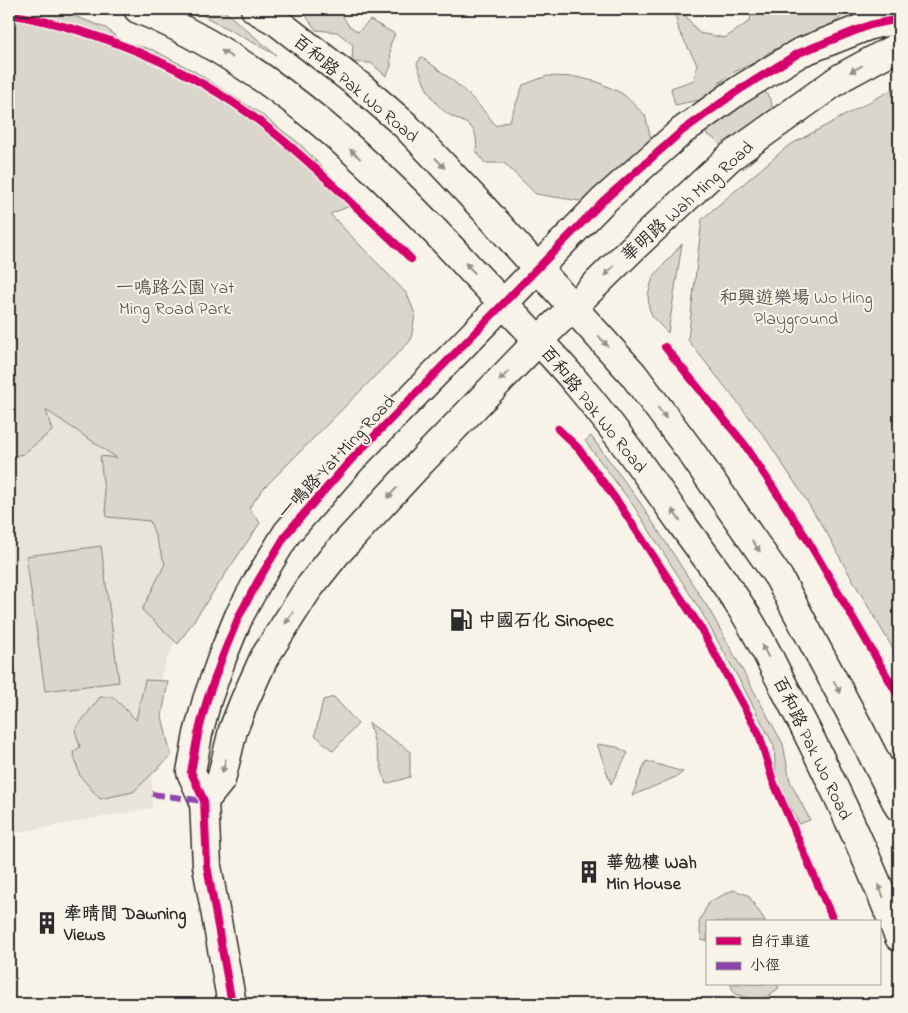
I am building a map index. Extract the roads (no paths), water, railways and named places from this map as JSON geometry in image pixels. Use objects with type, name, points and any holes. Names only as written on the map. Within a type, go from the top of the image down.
[{"type":"street","name":"百和路 Pak Wo Road","points":[[138,9],[205,40],[244,64],[322,123],[438,234],[578,384],[621,438],[743,609],[801,719],[857,836],[899,937]]},
{"type":"street","name":"百和路 Pak Wo Road","points":[[255,9],[276,20],[405,125],[633,374],[689,448],[779,578],[899,807]]},
{"type":"street","points":[[503,304],[604,201],[682,132],[739,90],[799,54],[870,26],[899,19]]},
{"type":"street","name":"華明路 Wah Ming Road","points":[[538,341],[730,157],[842,77],[899,46]]},
{"type":"street","name":"一鳴路 Yat Ming Road","points":[[232,1004],[206,866],[204,801],[191,772],[207,700],[223,655],[239,616],[259,578],[287,533],[323,491],[503,304]]},
{"type":"street","points":[[204,801],[221,780],[233,730],[264,658],[308,589],[336,555],[414,470],[538,341]]},
{"type":"place","name":"中國石化 Sinopec","points":[[461,620]]},
{"type":"place","name":"華勉樓 Wah Min House","points":[[589,872]]},
{"type":"place","name":"牽晴間 Dawning Views","points":[[47,923]]},
{"type":"park label","name":"一鳴路公園 Yat Ming Road Park","points":[[175,297]]},
{"type":"park label","name":"和興遊樂場 Wo Hing Playground","points":[[796,307]]}]
